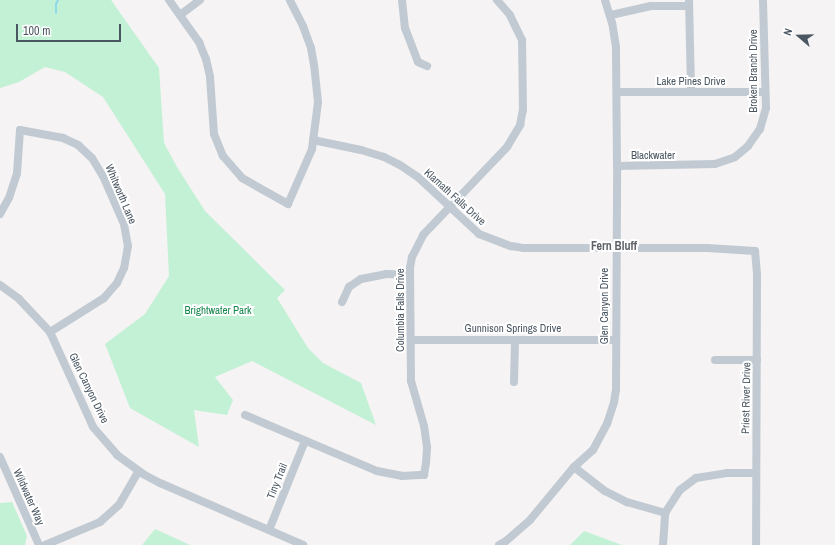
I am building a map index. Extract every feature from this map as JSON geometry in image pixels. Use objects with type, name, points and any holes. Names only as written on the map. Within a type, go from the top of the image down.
[{"type":"street","points":[[169,0],[199,42],[206,59],[210,77],[214,134],[223,156],[242,178],[288,204],[306,165],[313,140],[318,102],[314,65],[305,31],[290,0]]},
{"type":"street","points":[[180,15],[200,0]]},
{"type":"street","points":[[402,0],[405,28],[418,62],[427,66]]},
{"type":"street","name":"Columbia Falls Drive","points":[[245,415],[377,471],[402,476],[424,475],[427,447],[424,426],[411,381],[409,275],[412,257],[418,243],[507,147],[518,130],[522,115],[522,40],[510,15],[497,0]]},
{"type":"street","name":"Glen Canyon Drive","points":[[499,545],[506,542],[530,520],[574,467],[593,450],[611,413],[616,390],[616,46],[610,15],[605,0]]},
{"type":"street","name":"Broken Branch Drive","points":[[689,166],[709,165],[725,161],[735,156],[748,146],[764,119],[765,92],[763,0]]},
{"type":"street","points":[[610,15],[651,6],[689,3],[691,91]]},
{"type":"street","name":"Lake Pines Drive","points":[[617,92],[765,92]]},
{"type":"street","name":"Whitworth Lane","points":[[0,214],[9,198],[17,173],[20,130],[63,138],[78,145],[92,158],[103,176],[124,224],[128,246],[124,268],[117,283],[104,298],[50,332]]},
{"type":"street","name":"Klamath Falls Drive","points":[[313,140],[361,150],[395,162],[419,178],[479,234],[511,246],[707,248],[755,251]]},
{"type":"street","name":"Blackwater","points":[[617,166],[689,166]]},
{"type":"street","name":"Priest River Drive","points":[[755,251],[758,275],[756,545]]},
{"type":"street","points":[[342,302],[349,287],[361,278],[386,274],[409,275]]},
{"type":"street","name":"Glen Canyon Drive","points":[[0,285],[18,299],[50,332],[93,427],[117,455],[139,471],[160,483],[302,545]]},
{"type":"street","name":"Gunnison Springs Drive","points":[[411,340],[615,340]]},
{"type":"street","points":[[514,382],[515,340]]},
{"type":"street","points":[[715,360],[757,360]]},
{"type":"street","name":"Tiny Trail","points":[[269,530],[305,441]]},
{"type":"street","name":"Wildwater Way","points":[[0,457],[39,545]]},
{"type":"street","points":[[574,467],[605,491],[627,502],[665,514]]},
{"type":"street","points":[[45,545],[100,522],[119,505],[139,471]]},
{"type":"street","points":[[663,545],[665,514],[680,490],[696,478],[727,473],[756,473]]},
{"type":"green space","name":"Brightwater Park","points":[[0,0],[111,0],[159,68],[164,143],[177,167],[205,211],[285,290],[277,298],[308,348],[323,363],[361,383],[376,425],[252,361],[215,377],[233,400],[227,415],[194,410],[199,447],[130,408],[105,344],[145,314],[169,276],[165,194],[103,97],[65,72],[45,67],[19,82],[0,88]]},
{"type":"green space","points":[[12,502],[27,536],[25,545],[0,545],[0,503]]},
{"type":"green space","points":[[155,529],[190,545],[142,545]]},
{"type":"green space","points":[[584,531],[622,545],[570,545]]},
{"type":"waterway","points":[[56,13],[56,4],[58,0]]},
{"type":"district","name":"Fern Bluff","points":[[614,247]]}]
